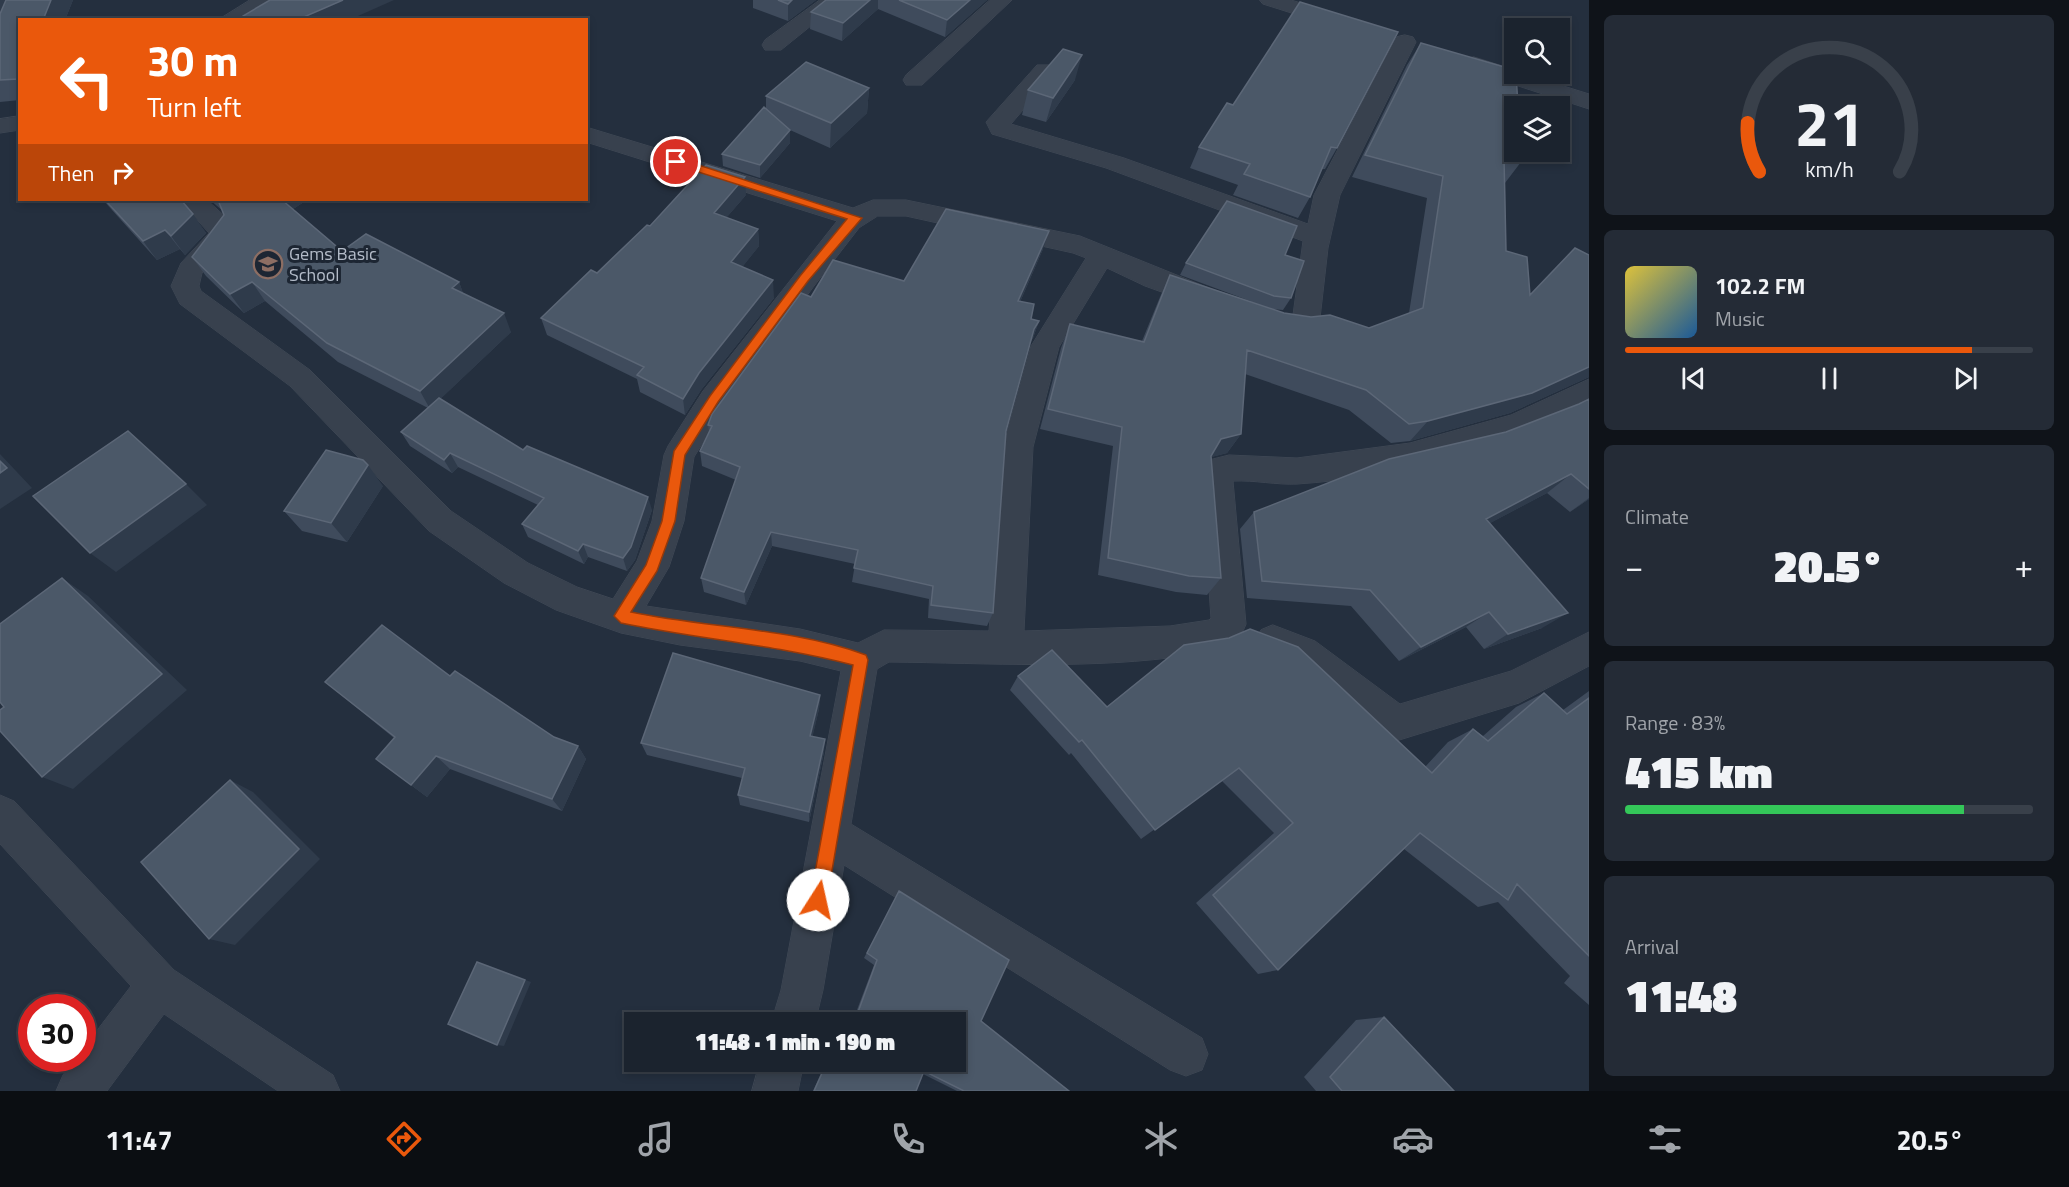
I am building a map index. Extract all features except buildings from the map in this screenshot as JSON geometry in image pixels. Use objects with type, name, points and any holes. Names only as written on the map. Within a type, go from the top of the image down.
[{"type":"street","points":[[232,18],[266,0]]},
{"type":"street","points":[[773,45],[833,0]]},
{"type":"street","points":[[914,80],[1002,0]]},
{"type":"street","points":[[1270,0],[1360,28]]},
{"type":"street","points":[[621,616],[652,567],[668,521],[679,455],[714,399],[796,288],[850,222],[879,206],[906,208],[1080,245],[1240,311],[1305,327],[1318,237],[1327,195],[1405,42]]},
{"type":"street","points":[[1448,56],[1589,102]]},
{"type":"street","points":[[1045,70],[998,122],[1000,129],[1114,163],[1318,237]]},
{"type":"street","points":[[0,126],[18,123]]},
{"type":"street","points":[[588,135],[856,218]]},
{"type":"street","points":[[193,201],[220,226],[222,235],[190,270],[185,286],[190,297],[300,378],[440,521],[516,573],[568,599],[621,616],[680,629],[800,645],[861,660],[884,646],[1005,648],[1170,642],[1218,635],[1229,624],[1217,476],[1220,469],[1279,472],[1355,466],[1470,440],[1559,408],[1589,390]]},
{"type":"street","points":[[1005,648],[1018,447],[1045,346],[1102,255]]},
{"type":"street","points":[[1229,624],[1302,652],[1396,723],[1519,686],[1589,648]]},
{"type":"street","points":[[796,1012],[802,990],[861,660]]},
{"type":"street","points":[[0,815],[159,985],[317,1091]]},
{"type":"street","points":[[830,833],[1186,1054]]},
{"type":"street","points":[[79,1091],[159,985]]},
{"type":"street","points":[[775,1091],[780,1072]]},
{"type":"place","name":"Gems Basic School","points":[[268,264]]},
{"type":"route","points":[[676,162],[856,218],[850,222],[804,279],[714,399],[679,455],[668,521],[652,567],[621,616],[680,629],[800,645],[861,660],[818,900]]}]
